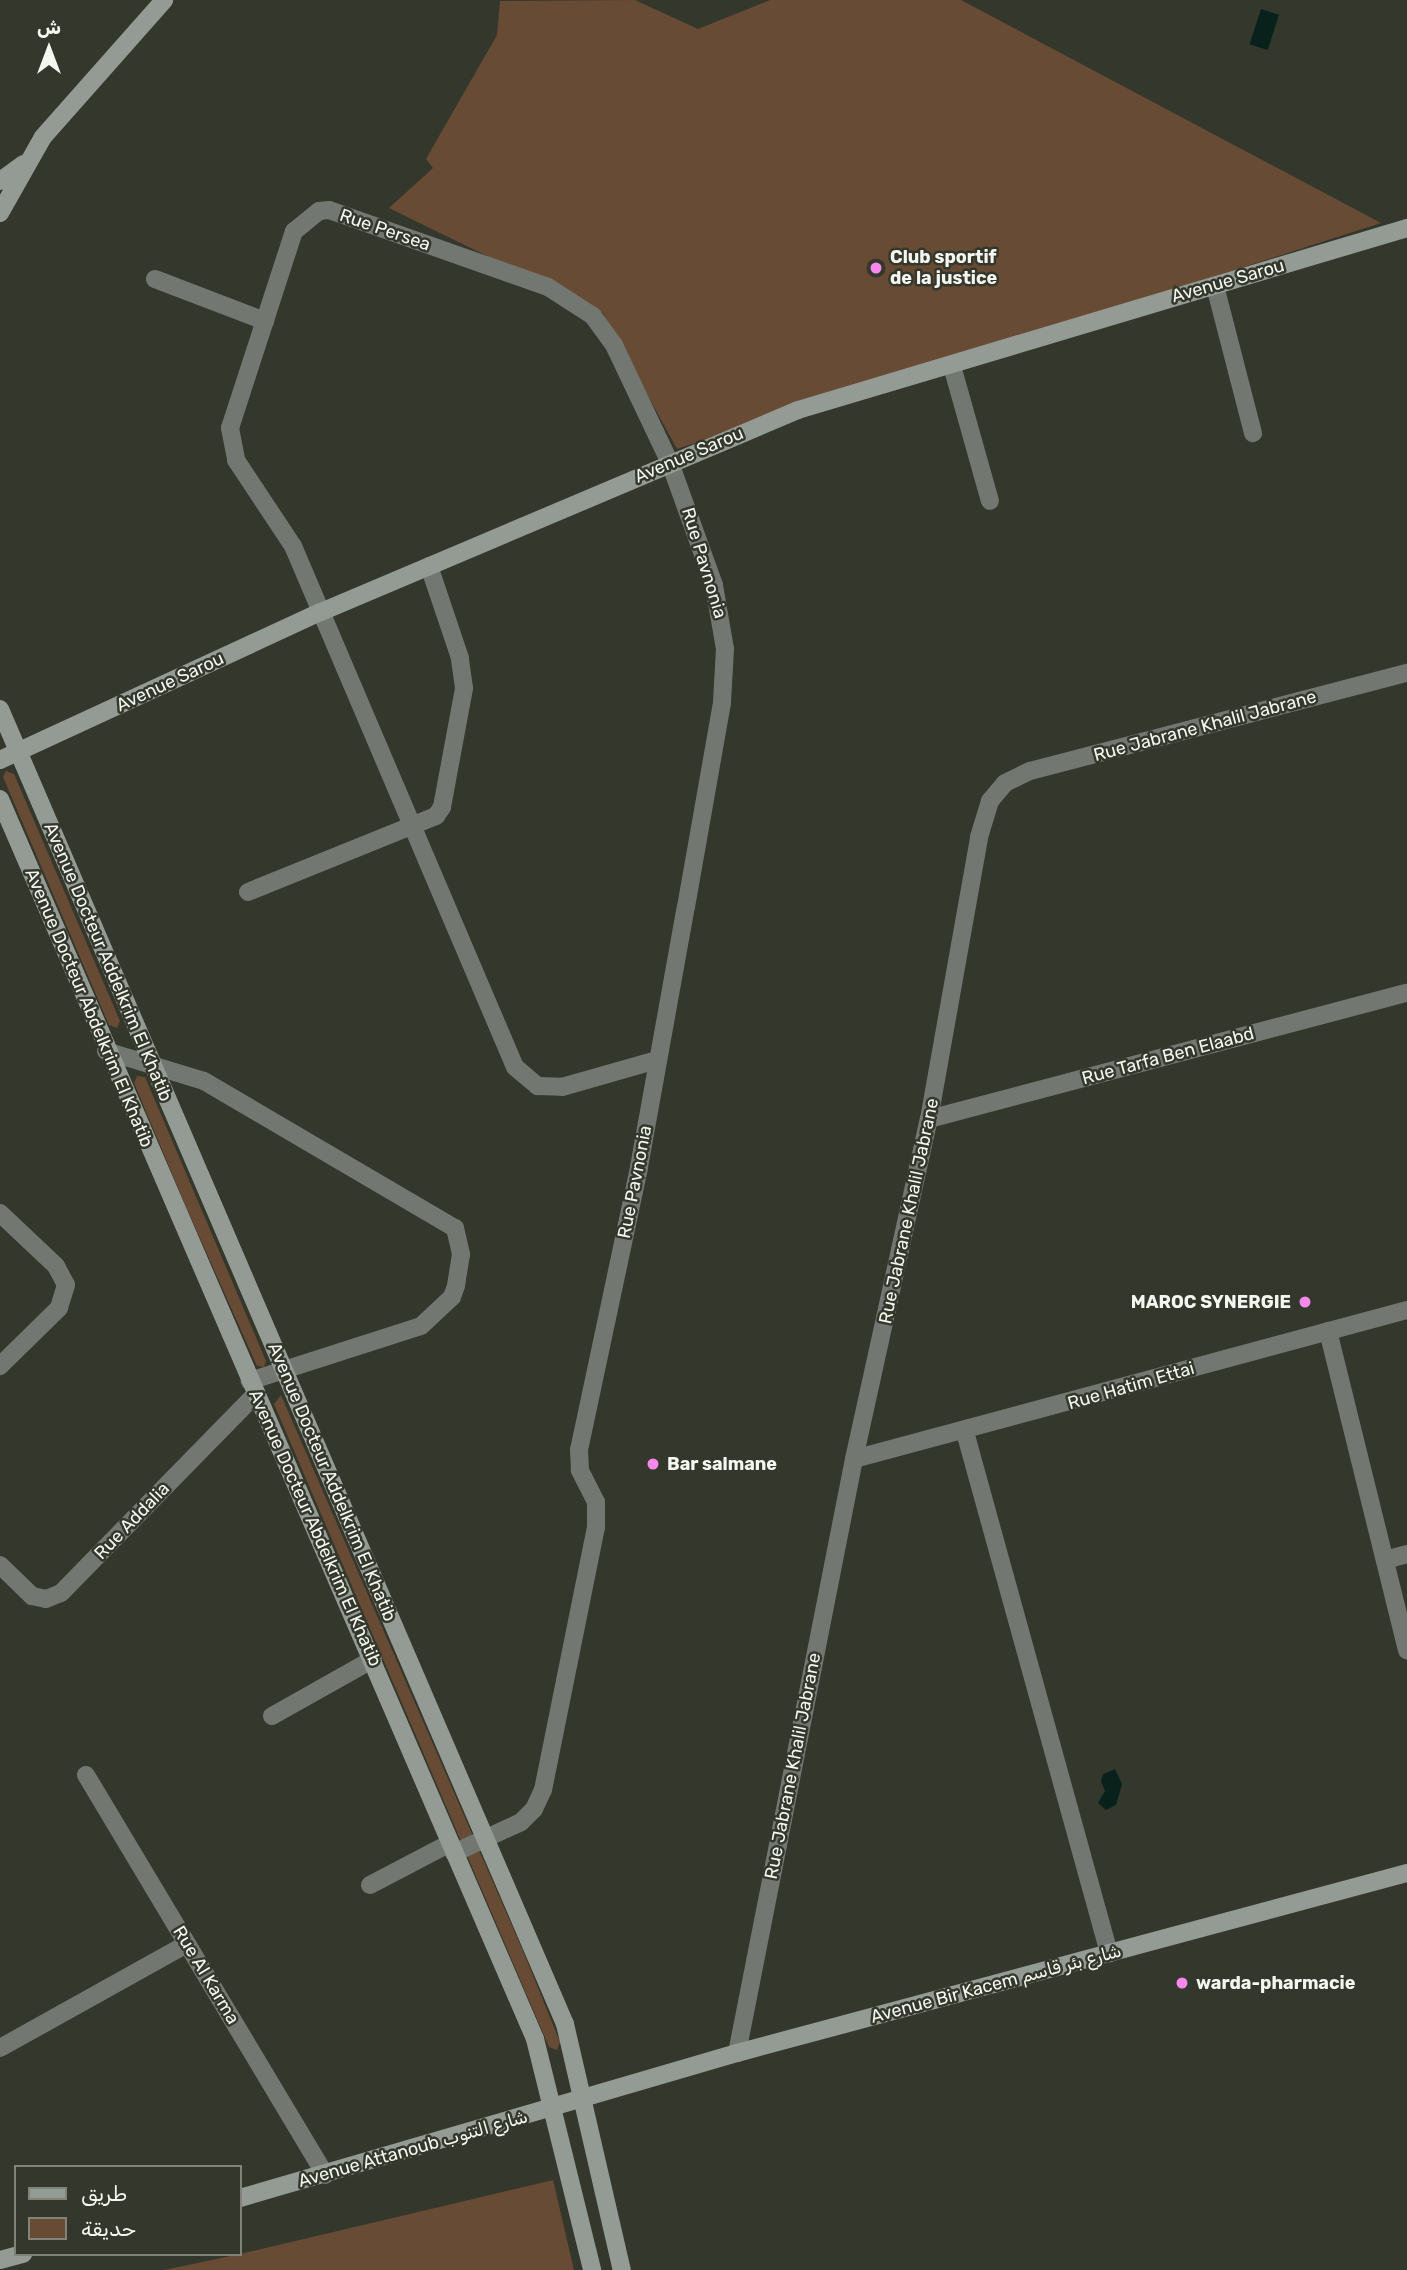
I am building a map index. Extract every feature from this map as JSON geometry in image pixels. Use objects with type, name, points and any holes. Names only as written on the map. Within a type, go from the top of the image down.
[{"type":"main road","points":[[0,213],[26,162],[85,85],[164,0]]},
{"type":"main road","points":[[0,181],[26,162]]},
{"type":"main road","name":"Avenue Sarou","points":[[0,760],[321,612],[798,410],[953,366],[1082,322],[1215,286],[1407,228]]},
{"type":"main road","name":"Avenue Docteur Addelkrim El Khatib","points":[[0,709],[565,2024],[585,2098],[622,2270]]},
{"type":"main road","name":"Avenue Docteur Abdelkrim El Khatib","points":[[0,799],[106,1051],[373,1658],[535,2039],[554,2107],[592,2270]]},
{"type":"main road","name":"Avenue Bir Kacem شارع بئر قاسم","points":[[585,2098],[737,2053],[1407,1873]]},
{"type":"main road","name":"Avenue Attanoub شارع التنوب","points":[[242,2197],[585,2098]]},
{"type":"street","name":"Rue Persea","points":[[657,1060],[562,1087],[538,1086],[523,1077],[509,1055],[415,824],[293,546],[241,472],[232,446],[230,428],[293,231],[319,211],[329,210],[534,282],[576,303],[605,330],[670,463]]},
{"type":"street","points":[[155,279],[265,321]]},
{"type":"street","points":[[1215,286],[1253,433]]},
{"type":"street","points":[[953,366],[990,500]]},
{"type":"street","name":"Rue Pavnonia","points":[[370,1885],[452,1848],[486,1838],[528,1816],[542,1790],[596,1528],[596,1502],[580,1469],[579,1450],[657,1060],[722,702],[725,649],[713,584],[670,463]]},
{"type":"street","points":[[248,892],[436,816],[447,797],[463,707],[460,658],[429,566]]},
{"type":"street","name":"Rue Jabrane Khalil Jabrane","points":[[737,2053],[854,1459],[929,1119],[979,837],[997,789],[1030,771],[1407,673]]},
{"type":"street","name":"Rue Tarfa Ben Elaabd","points":[[929,1119],[1407,993]]},
{"type":"street","points":[[106,1051],[204,1081],[455,1228],[461,1254],[456,1286],[452,1297],[421,1326],[283,1368],[253,1388]]},
{"type":"street","points":[[0,1213],[56,1265],[66,1292],[59,1308],[0,1366]]},
{"type":"street","name":"Rue Hatim Ettai","points":[[854,1459],[965,1432],[1407,1310]]},
{"type":"street","points":[[1328,1331],[1407,1650]]},
{"type":"street","name":"Rue Addalia","points":[[0,1565],[32,1596],[46,1599],[61,1593],[253,1388]]},
{"type":"street","points":[[965,1432],[1109,1953]]},
{"type":"street","points":[[1385,1560],[1407,1553]]},
{"type":"street","points":[[272,1716],[373,1658]]},
{"type":"street","name":"Rue Al Karma","points":[[86,1775],[325,2175]]},
{"type":"street","points":[[3,2040],[187,1944]]},
{"type":"green space","name":"Club sportif de la justice","points":[[635,0],[698,29],[770,0],[961,0],[1381,223],[677,449],[603,313],[389,208],[433,168],[426,159],[497,35],[500,1]]},
{"type":"green space","points":[[6,771],[14,774],[120,1021],[117,1028],[109,1025],[3,777]]},
{"type":"green space","points":[[137,1076],[145,1077],[266,1361],[264,1367],[257,1366],[187,1209],[134,1083]]},
{"type":"green space","points":[[281,1395],[523,1951],[560,2042],[557,2050],[549,2047],[274,1404]]},
{"type":"green space","points":[[553,2180],[574,2270],[164,2270],[242,2256],[242,2254]]},
{"type":"water","points":[[1261,9],[1279,15],[1268,50],[1250,44]]},
{"type":"water","points":[[1115,1769],[1122,1784],[1116,1805],[1106,1810],[1098,1803],[1105,1791],[1101,1781],[1103,1774]]},
{"type":"place","name":"Club sportif de la justice","points":[[876,268]]},
{"type":"place","name":"MAROC SYNERGIE","points":[[1305,1302]]},
{"type":"place","name":"Bar salmane","points":[[653,1464]]},
{"type":"place","name":"warda-pharmacie","points":[[1182,1983]]}]
